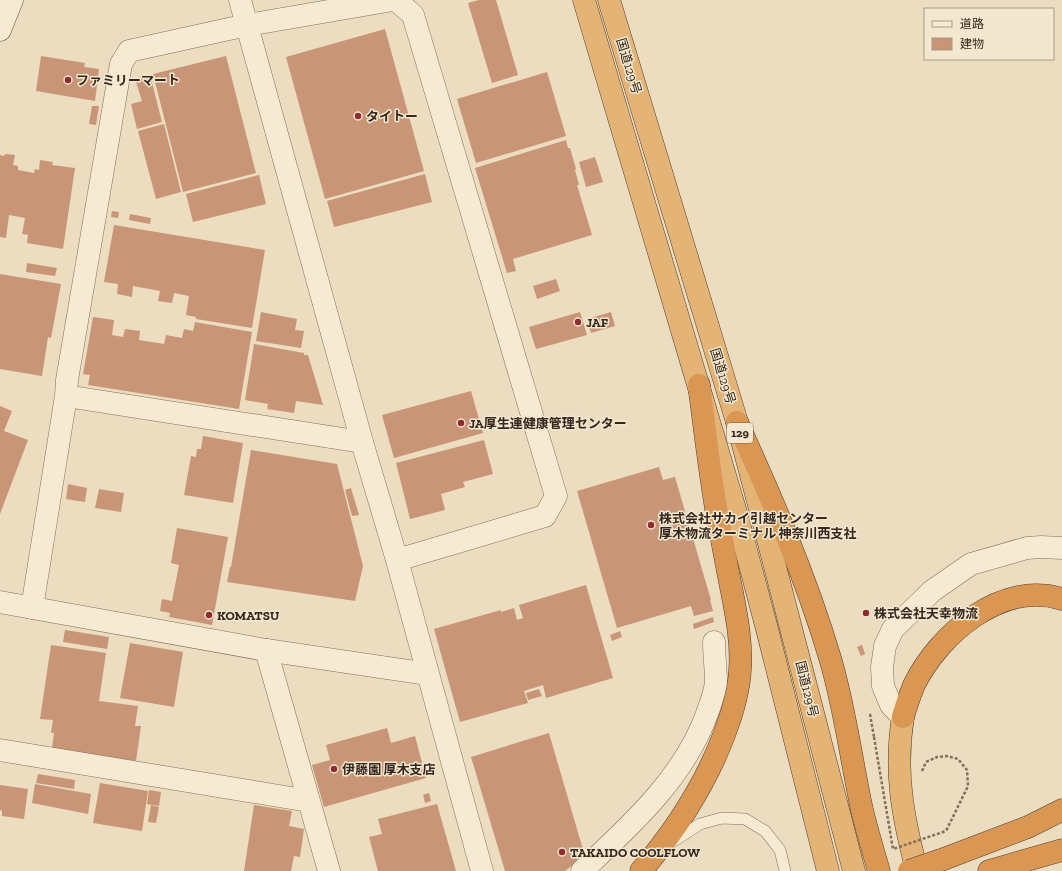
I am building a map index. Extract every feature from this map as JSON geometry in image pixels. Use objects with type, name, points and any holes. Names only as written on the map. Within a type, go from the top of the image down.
[{"type":"highway","name":"国道129号","points":[[584,0],[699,386],[767,629],[828,871]]},
{"type":"highway","name":"国道129号","points":[[609,0],[736,422],[854,871]]},
{"type":"highway","points":[[641,871],[659,850],[688,808],[709,770],[732,716],[740,671],[741,649],[738,625],[715,502],[699,386]]},
{"type":"highway","points":[[736,422],[771,497],[807,587],[831,659],[845,713],[862,809],[879,871]]},
{"type":"highway","points":[[917,871],[906,830],[900,787],[900,746],[903,717],[915,685],[938,649],[970,618],[987,608],[1022,596],[1039,595],[1062,599]]},
{"type":"highway","points":[[909,871],[1028,828],[1062,810]]},
{"type":"highway","points":[[988,871],[1062,850]]},
{"type":"street","points":[[0,30],[12,0]]},
{"type":"street","points":[[240,0],[362,442],[397,560],[482,871]]},
{"type":"street","points":[[32,608],[66,396],[67,380],[121,64],[129,51],[247,25],[393,0]]},
{"type":"street","points":[[396,0],[414,15],[556,496],[545,516],[397,560]]},
{"type":"street","points":[[66,396],[362,442]]},
{"type":"street","points":[[903,717],[890,705],[884,686],[882,667],[885,646],[893,629],[932,592],[971,564],[1027,548],[1041,546],[1062,548]]},
{"type":"street","points":[[0,602],[266,650],[428,674]]},
{"type":"street","points":[[582,871],[654,800],[674,775],[692,745],[704,722],[716,683],[714,642]]},
{"type":"street","points":[[266,650],[329,871]]},
{"type":"street","points":[[0,750],[309,801]]},
{"type":"lane","points":[[659,850],[700,824],[722,818],[745,819],[765,831],[780,850],[785,871]]},
{"type":"path","points":[[874,737],[893,849],[946,831],[968,786],[966,770],[958,759],[947,756],[937,757],[926,762],[921,772]]},
{"type":"building","points":[[479,0],[496,0],[518,75],[492,83],[468,3]]},
{"type":"building","points":[[385,29],[424,171],[325,199],[286,57]]},
{"type":"building","name":"ファミリーマート","points":[[41,56],[85,63],[84,67],[99,69],[95,101],[36,91]]},
{"type":"building","points":[[226,56],[256,173],[183,192],[153,74]]},
{"type":"building","points":[[547,72],[566,136],[476,163],[457,99]]},
{"type":"building","points":[[150,75],[162,122],[137,129],[131,104],[142,101],[135,79]]},
{"type":"building","points":[[92,106],[99,106],[96,125],[89,124]]},
{"type":"building","points":[[164,124],[181,192],[156,199],[138,131]]},
{"type":"building","points":[[566,140],[576,169],[579,185],[577,185],[592,235],[513,259],[516,271],[507,273],[475,168]]},
{"type":"building","points":[[5,154],[15,155],[13,165],[18,166],[18,170],[34,173],[35,169],[39,170],[40,160],[53,162],[52,165],[75,168],[63,249],[27,243],[28,235],[22,234],[25,218],[9,215],[6,238],[0,237],[0,155],[4,156]]},
{"type":"building","points":[[595,157],[603,182],[586,187],[579,162]]},
{"type":"building","points":[[425,174],[432,202],[334,227],[327,201]]},
{"type":"building","points":[[259,175],[266,204],[193,222],[186,194]]},
{"type":"building","points":[[112,211],[119,212],[118,218],[111,217]]},
{"type":"building","points":[[130,214],[151,218],[150,224],[129,220]]},
{"type":"building","points":[[114,225],[265,250],[252,328],[196,319],[196,317],[186,315],[189,296],[174,293],[172,303],[158,301],[160,291],[133,286],[132,297],[117,294],[118,284],[104,282]]},
{"type":"building","points":[[27,263],[57,268],[55,276],[26,272]]},
{"type":"building","points":[[0,274],[61,284],[51,338],[48,337],[42,376],[0,369]]},
{"type":"building","points":[[556,279],[560,291],[537,299],[533,286]]},
{"type":"building","points":[[261,312],[297,319],[295,330],[304,331],[301,348],[256,341]]},
{"type":"building","points":[[580,312],[587,335],[536,349],[529,327]]},
{"type":"building","points":[[611,312],[615,326],[591,333],[587,319]]},
{"type":"building","points":[[93,317],[114,320],[112,335],[123,337],[125,329],[140,331],[139,340],[164,344],[166,335],[182,338],[184,329],[193,331],[195,322],[252,332],[239,409],[88,385],[90,375],[83,374]]},
{"type":"building","points":[[254,344],[308,355],[323,405],[296,401],[294,413],[267,409],[268,404],[245,400]]},
{"type":"building","points":[[471,391],[483,433],[394,458],[382,415]]},
{"type":"building","points":[[0,406],[12,411],[4,431],[28,440],[0,514]]},
{"type":"building","points":[[203,436],[243,443],[233,503],[184,495],[191,456],[196,457],[197,449],[201,449]]},
{"type":"building","points":[[484,440],[493,474],[463,482],[465,487],[441,494],[445,510],[410,519],[396,463]]},
{"type":"building","points":[[251,450],[337,464],[363,566],[355,601],[227,582],[231,567]]},
{"type":"building","points":[[659,467],[663,480],[675,477],[713,611],[694,616],[691,606],[617,628],[577,491]]},
{"type":"building","points":[[68,484],[87,488],[85,502],[66,499]]},
{"type":"building","points":[[351,488],[359,515],[352,516],[345,490]]},
{"type":"building","points":[[99,489],[124,493],[121,512],[95,508]]},
{"type":"building","points":[[177,528],[228,537],[212,625],[169,617],[170,613],[160,611],[162,599],[172,601],[179,565],[171,563]]},
{"type":"building","points":[[586,585],[613,678],[546,698],[543,685],[524,691],[528,703],[460,722],[434,629],[501,610],[501,612],[514,608],[517,620],[523,618],[519,605]]},
{"type":"building","points":[[713,617],[714,622],[694,629],[693,624]]},
{"type":"building","points":[[65,630],[109,637],[107,649],[63,642]]},
{"type":"building","points":[[620,631],[622,637],[612,641],[610,635]]},
{"type":"building","points":[[130,643],[183,652],[174,707],[120,698]]},
{"type":"building","points":[[51,645],[106,653],[99,701],[138,706],[135,726],[141,726],[136,761],[52,748],[54,733],[51,733],[53,720],[40,719]]},
{"type":"building","points":[[862,645],[865,654],[861,656],[857,647]]},
{"type":"building","points":[[539,689],[542,696],[528,700],[526,693]]},
{"type":"building","points":[[387,728],[391,743],[415,736],[426,778],[324,807],[312,765],[330,760],[326,745]]},
{"type":"building","points":[[549,733],[584,853],[573,856],[576,856],[578,861],[565,871],[505,871],[471,757]]},
{"type":"building","points":[[38,774],[75,780],[74,789],[36,783]]},
{"type":"building","points":[[100,783],[148,791],[142,831],[93,823]]},
{"type":"building","points":[[35,784],[91,794],[88,814],[32,803]]},
{"type":"building","points":[[0,785],[28,789],[24,819],[2,816],[2,811],[0,810]]},
{"type":"building","points":[[149,790],[161,792],[159,806],[147,804]]},
{"type":"building","points":[[429,793],[431,801],[425,803],[423,795]]},
{"type":"building","points":[[437,804],[456,871],[378,871],[369,837],[382,834],[378,819]]},
{"type":"building","points":[[151,805],[159,807],[156,823],[148,822]]},
{"type":"building","points":[[254,805],[292,811],[289,826],[304,829],[300,857],[294,856],[291,871],[244,871]]},
{"type":"place","name":"ファミリーマート","points":[[68,80]]},
{"type":"place","name":"タイトー","points":[[358,116]]},
{"type":"place","name":"JAF","points":[[578,322]]},
{"type":"place","name":"JA厚生連健康管理センター","points":[[461,423]]},
{"type":"place","name":"株式会社サカイ引越センター 厚木物流ターミナル 神奈川西支社","points":[[651,525]]},
{"type":"place","name":"株式会社天幸物流","points":[[866,613]]},
{"type":"place","name":"KOMATSU","points":[[209,615]]},
{"type":"place","name":"伊藤園 厚木支店","points":[[334,769]]},
{"type":"place","name":"TAKAIDO COOLFLOW","points":[[562,852]]}]
